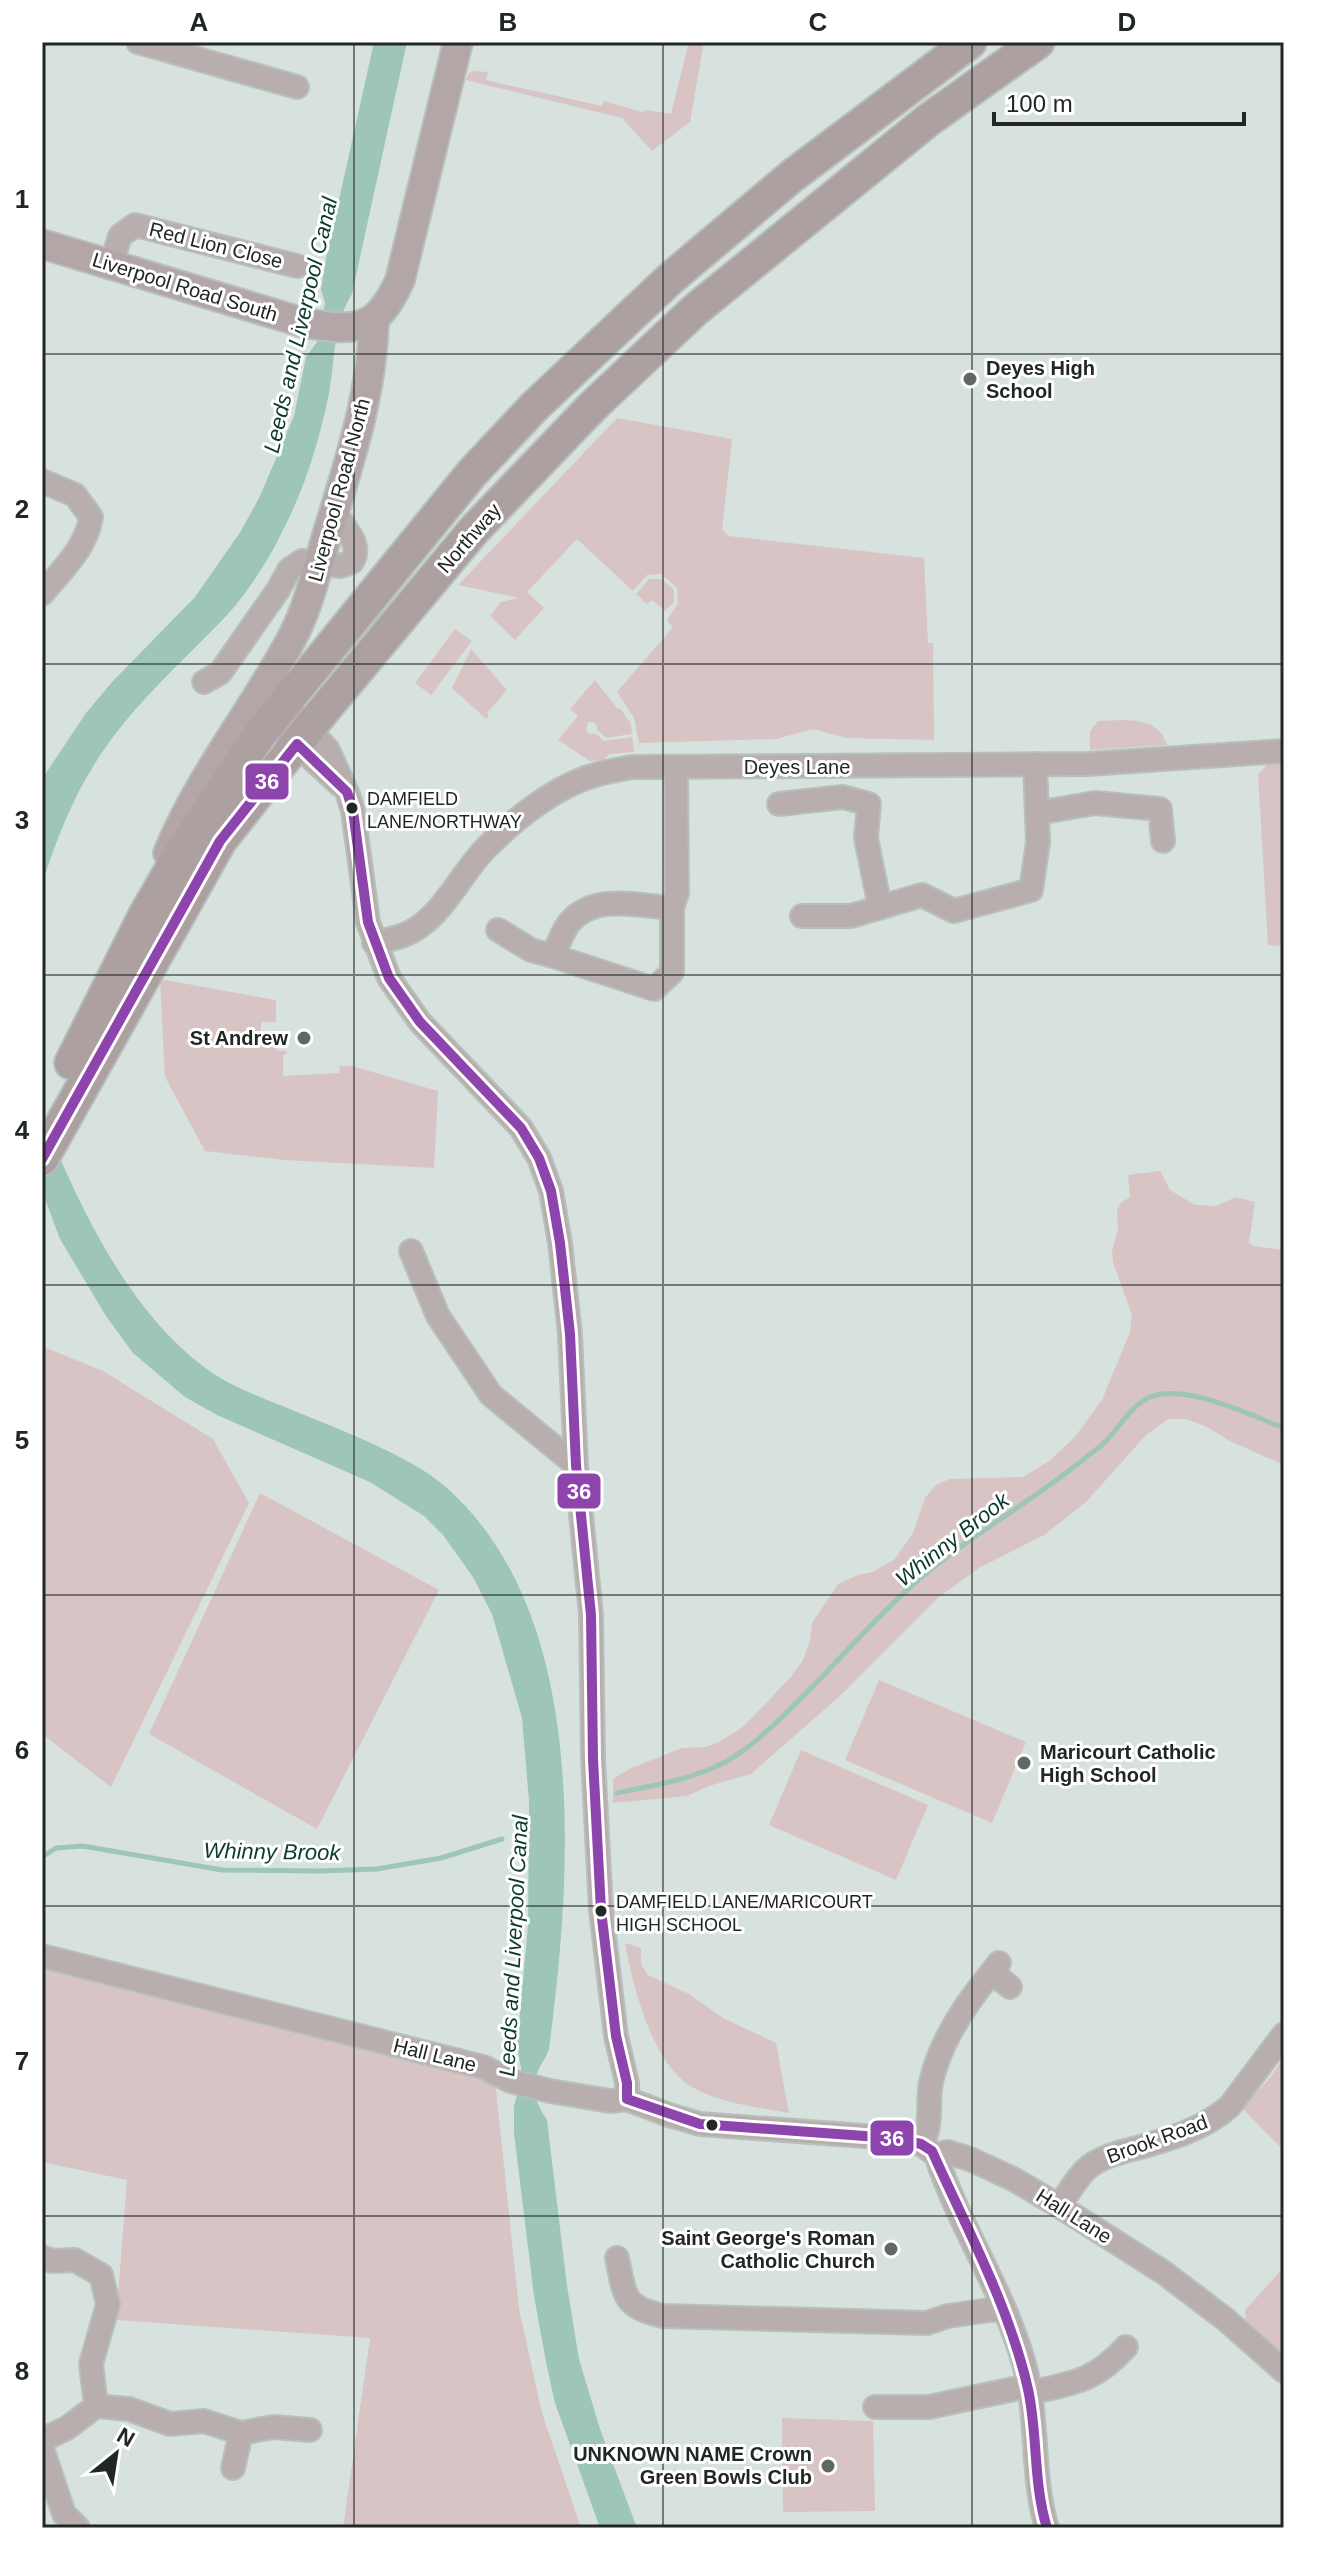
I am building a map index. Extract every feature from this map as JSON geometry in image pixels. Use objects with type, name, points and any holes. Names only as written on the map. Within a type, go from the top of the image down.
[{"type":"highway","name":"Northway","points":[[45,1132],[289,725],[472,473],[535,406],[671,278],[792,176],[970,42]]},
{"type":"highway","name":"Northway","points":[[45,1132],[81,1046],[146,913],[229,780],[289,725],[593,406],[695,310],[927,121],[1038,42]]},
{"type":"main road","points":[[374,318],[387,307],[400,280],[458,42]]},
{"type":"main road","name":"Liverpool Road South","points":[[42,244],[305,323],[341,330],[374,318]]},
{"type":"main road","name":"Liverpool Road North","points":[[146,913],[169,849],[208,773],[293,636],[314,587],[336,513],[371,367],[374,318]]},
{"type":"street","points":[[138,42],[270,72],[297,87]]},
{"type":"street","name":"Red Lion Close","points":[[111,265],[120,236],[135,225],[297,266]]},
{"type":"street","points":[[42,481],[75,495],[91,517],[89,532],[81,546],[42,594]]},
{"type":"street","points":[[204,682],[220,673],[289,570],[302,561],[319,562]]},
{"type":"street","points":[[289,725],[347,792],[353,811],[368,922],[389,978],[420,1022],[521,1128],[551,1191],[570,1334],[576,1465],[591,1615],[593,1759],[601,1910],[627,2099]]},
{"type":"street","name":"Deyes Lane","points":[[374,943],[406,934],[424,922],[486,848],[512,823],[562,790],[593,775],[631,767],[1160,761],[1284,751]]},
{"type":"street","points":[[802,916],[851,916],[922,895],[954,911],[1031,890],[1038,842],[1035,764]]},
{"type":"street","points":[[498,930],[531,950],[654,989],[672,972],[672,908],[677,893],[676,767]]},
{"type":"street","points":[[779,804],[843,797],[869,804],[866,838],[880,907]]},
{"type":"street","points":[[1037,813],[1095,803],[1160,809],[1163,841]]},
{"type":"street","points":[[553,956],[570,921],[587,910],[609,903],[672,908]]},
{"type":"street","points":[[411,1251],[438,1316],[491,1395],[576,1465]]},
{"type":"street","name":"Hall Lane","points":[[42,1956],[483,2067],[519,2083],[550,2091],[610,2101],[627,2099],[700,2124],[879,2136],[970,2159],[1015,2180],[1163,2272],[1225,2319],[1284,2371]]},
{"type":"street","points":[[1010,1987],[996,1968],[965,2008],[941,2053],[931,2082],[927,2135],[928,2149],[1015,2337],[1029,2390],[1040,2506],[1047,2528]]},
{"type":"street","name":"Brook Road","points":[[1059,2206],[1092,2164],[1107,2156],[1194,2129],[1218,2116],[1230,2106],[1284,2034]]},
{"type":"street","points":[[42,2257],[52,2261],[75,2260],[101,2275],[108,2304],[91,2364],[96,2406]]},
{"type":"street","points":[[617,2258],[627,2299],[642,2312],[663,2316],[927,2323],[948,2316],[1003,2308]]},
{"type":"street","points":[[875,2407],[929,2407],[1083,2380],[1097,2374],[1125,2347]]},
{"type":"street","points":[[42,2440],[67,2428],[96,2406],[129,2409],[170,2424],[204,2421],[241,2433],[273,2427],[310,2430]]},
{"type":"street","points":[[233,2468],[241,2433]]},
{"type":"street","points":[[42,2448],[64,2514],[78,2528]]},
{"type":"shaded area","name":"Leeds and Liverpool Canal","points":[[374,42],[407,42],[352,294],[338,330],[325,410],[312,461],[293,510],[245,593],[136,709],[97,760],[65,820],[42,885],[42,779],[86,713],[195,597],[241,531],[260,496],[294,416],[306,357],[317,342],[325,303],[321,290],[326,258]]},
{"type":"shaded area","points":[[689,42],[704,42],[690,122],[652,151],[622,118],[466,80],[468,74],[474,71],[488,72],[486,80],[602,106],[604,101],[642,112],[671,114]]},
{"type":"shaded area","points":[[617,418],[732,439],[722,530],[729,536],[924,558],[928,643],[933,643],[934,740],[846,738],[813,729],[776,739],[639,743],[634,718],[617,692],[673,627],[667,620],[678,603],[677,588],[661,574],[647,575],[633,591],[577,539],[527,592],[544,608],[515,640],[490,616],[501,602],[519,598],[458,585]]},
{"type":"shaded area","points":[[649,579],[662,579],[674,590],[674,602],[665,611],[652,600],[647,604],[636,594]]},
{"type":"shaded area","points":[[455,629],[472,641],[431,695],[415,683]]},
{"type":"shaded area","points":[[471,649],[507,690],[487,713],[486,719],[452,688]]},
{"type":"shaded area","points":[[595,680],[631,724],[632,734],[606,738],[593,722],[588,722],[586,731],[595,733],[604,741],[632,737],[634,752],[610,754],[603,760],[590,761],[558,740],[578,716],[570,709]]},
{"type":"shaded area","points":[[1130,720],[1148,724],[1156,728],[1167,745],[1090,750],[1090,731],[1098,721]]},
{"type":"shaded area","points":[[1284,762],[1284,946],[1268,945],[1258,774],[1268,764]]},
{"type":"shaded area","points":[[160,979],[276,1000],[276,1022],[261,1022],[261,1038],[276,1039],[276,1050],[287,1051],[283,1055],[283,1076],[339,1073],[340,1066],[352,1066],[438,1091],[434,1168],[284,1160],[205,1151],[165,1077]]},
{"type":"shaded area","name":"Leeds and Liverpool Canal","points":[[42,1116],[107,1252],[128,1285],[176,1343],[204,1367],[233,1385],[369,1442],[431,1476],[447,1488],[494,1542],[527,1606],[549,1676],[561,1752],[565,1829],[557,1980],[549,2049],[537,2074],[535,2093],[547,2120],[579,2359],[600,2429],[637,2528],[600,2528],[555,2403],[534,2296],[514,2133],[514,2107],[522,2073],[517,2046],[528,1926],[529,1801],[522,1718],[492,1614],[473,1577],[443,1535],[424,1516],[370,1482],[217,1415],[185,1397],[133,1353],[106,1316],[60,1239],[42,1191]]},
{"type":"shaded area","points":[[1160,1171],[1170,1190],[1195,1205],[1216,1206],[1236,1197],[1255,1202],[1249,1243],[1284,1250],[1284,1465],[1205,1426],[1186,1419],[1168,1419],[1146,1435],[1086,1502],[1044,1535],[979,1568],[939,1597],[841,1695],[751,1774],[687,1796],[613,1803],[613,1779],[629,1769],[682,1748],[705,1747],[719,1742],[744,1726],[803,1660],[812,1623],[838,1584],[873,1572],[895,1559],[913,1533],[925,1498],[936,1485],[950,1479],[1023,1477],[1049,1461],[1074,1438],[1102,1400],[1130,1332],[1132,1315],[1112,1252],[1118,1229],[1117,1211],[1121,1203],[1130,1197],[1128,1175]]},
{"type":"shaded area","points":[[44,1347],[103,1371],[213,1439],[249,1503],[111,1787],[42,1734]]},
{"type":"shaded area","points":[[260,1493],[439,1590],[317,1829],[149,1734]]},
{"type":"shaded area","points":[[879,1680],[1026,1742],[992,1823],[845,1760]]},
{"type":"shaded area","points":[[801,1750],[928,1805],[896,1880],[769,1825]]},
{"type":"shaded area","points":[[625,1943],[641,1948],[641,1964],[648,1975],[689,1994],[723,2018],[776,2043],[789,2113],[715,2097],[692,2087],[678,2076],[655,2043],[646,2022]]},
{"type":"shaded area","points":[[42,1963],[495,2080],[519,2309],[542,2413],[581,2528],[343,2528],[370,2338],[116,2320],[127,2180],[42,2162]]},
{"type":"shaded area","points":[[1284,2057],[1284,2151],[1242,2108],[1270,2078]]},
{"type":"shaded area","points":[[1284,2267],[1284,2356],[1246,2324],[1245,2310]]},
{"type":"shaded area","name":"UNKNOWN NAME Crown Green Bowls Club","points":[[782,2418],[873,2421],[875,2511],[783,2512]]},
{"type":"waterway","name":"Whinny Brook","points":[[617,1793],[694,1775],[726,1762],[745,1749],[797,1702],[917,1581],[1101,1446],[1136,1407],[1152,1396],[1191,1395],[1224,1404],[1284,1428]]},
{"type":"waterway","name":"Whinny Brook","points":[[42,1857],[56,1848],[83,1846],[222,1870],[377,1869],[441,1858],[502,1839]]},
{"type":"transit line","name":"36","points":[[42,1159],[220,841],[297,744],[347,792],[353,811],[368,922],[389,978],[420,1022],[521,1128],[539,1158],[551,1191],[570,1334],[576,1465],[591,1615],[593,1759],[601,1910],[627,2099],[700,2124],[892,2138],[921,2144],[932,2151],[986,2268],[1020,2358],[1031,2406],[1040,2494],[1047,2528]]},
{"type":"place","name":"Deyes High School","points":[[970,379]]},
{"type":"place","name":"DAMFIELD LANE/NORTHWAY","points":[[352,808]]},
{"type":"place","name":"St Andrew","points":[[304,1038]]},
{"type":"place","name":"Maricourt Catholic High School","points":[[1024,1763]]},
{"type":"place","name":"DAMFIELD LANE/MARICOURT HIGH SCHOOL","points":[[601,1911]]},
{"type":"place","name":"Saint George's Roman Catholic Church","points":[[891,2249]]},
{"type":"place","name":"UNKNOWN NAME Crown Green Bowls Club","points":[[828,2466]]}]
